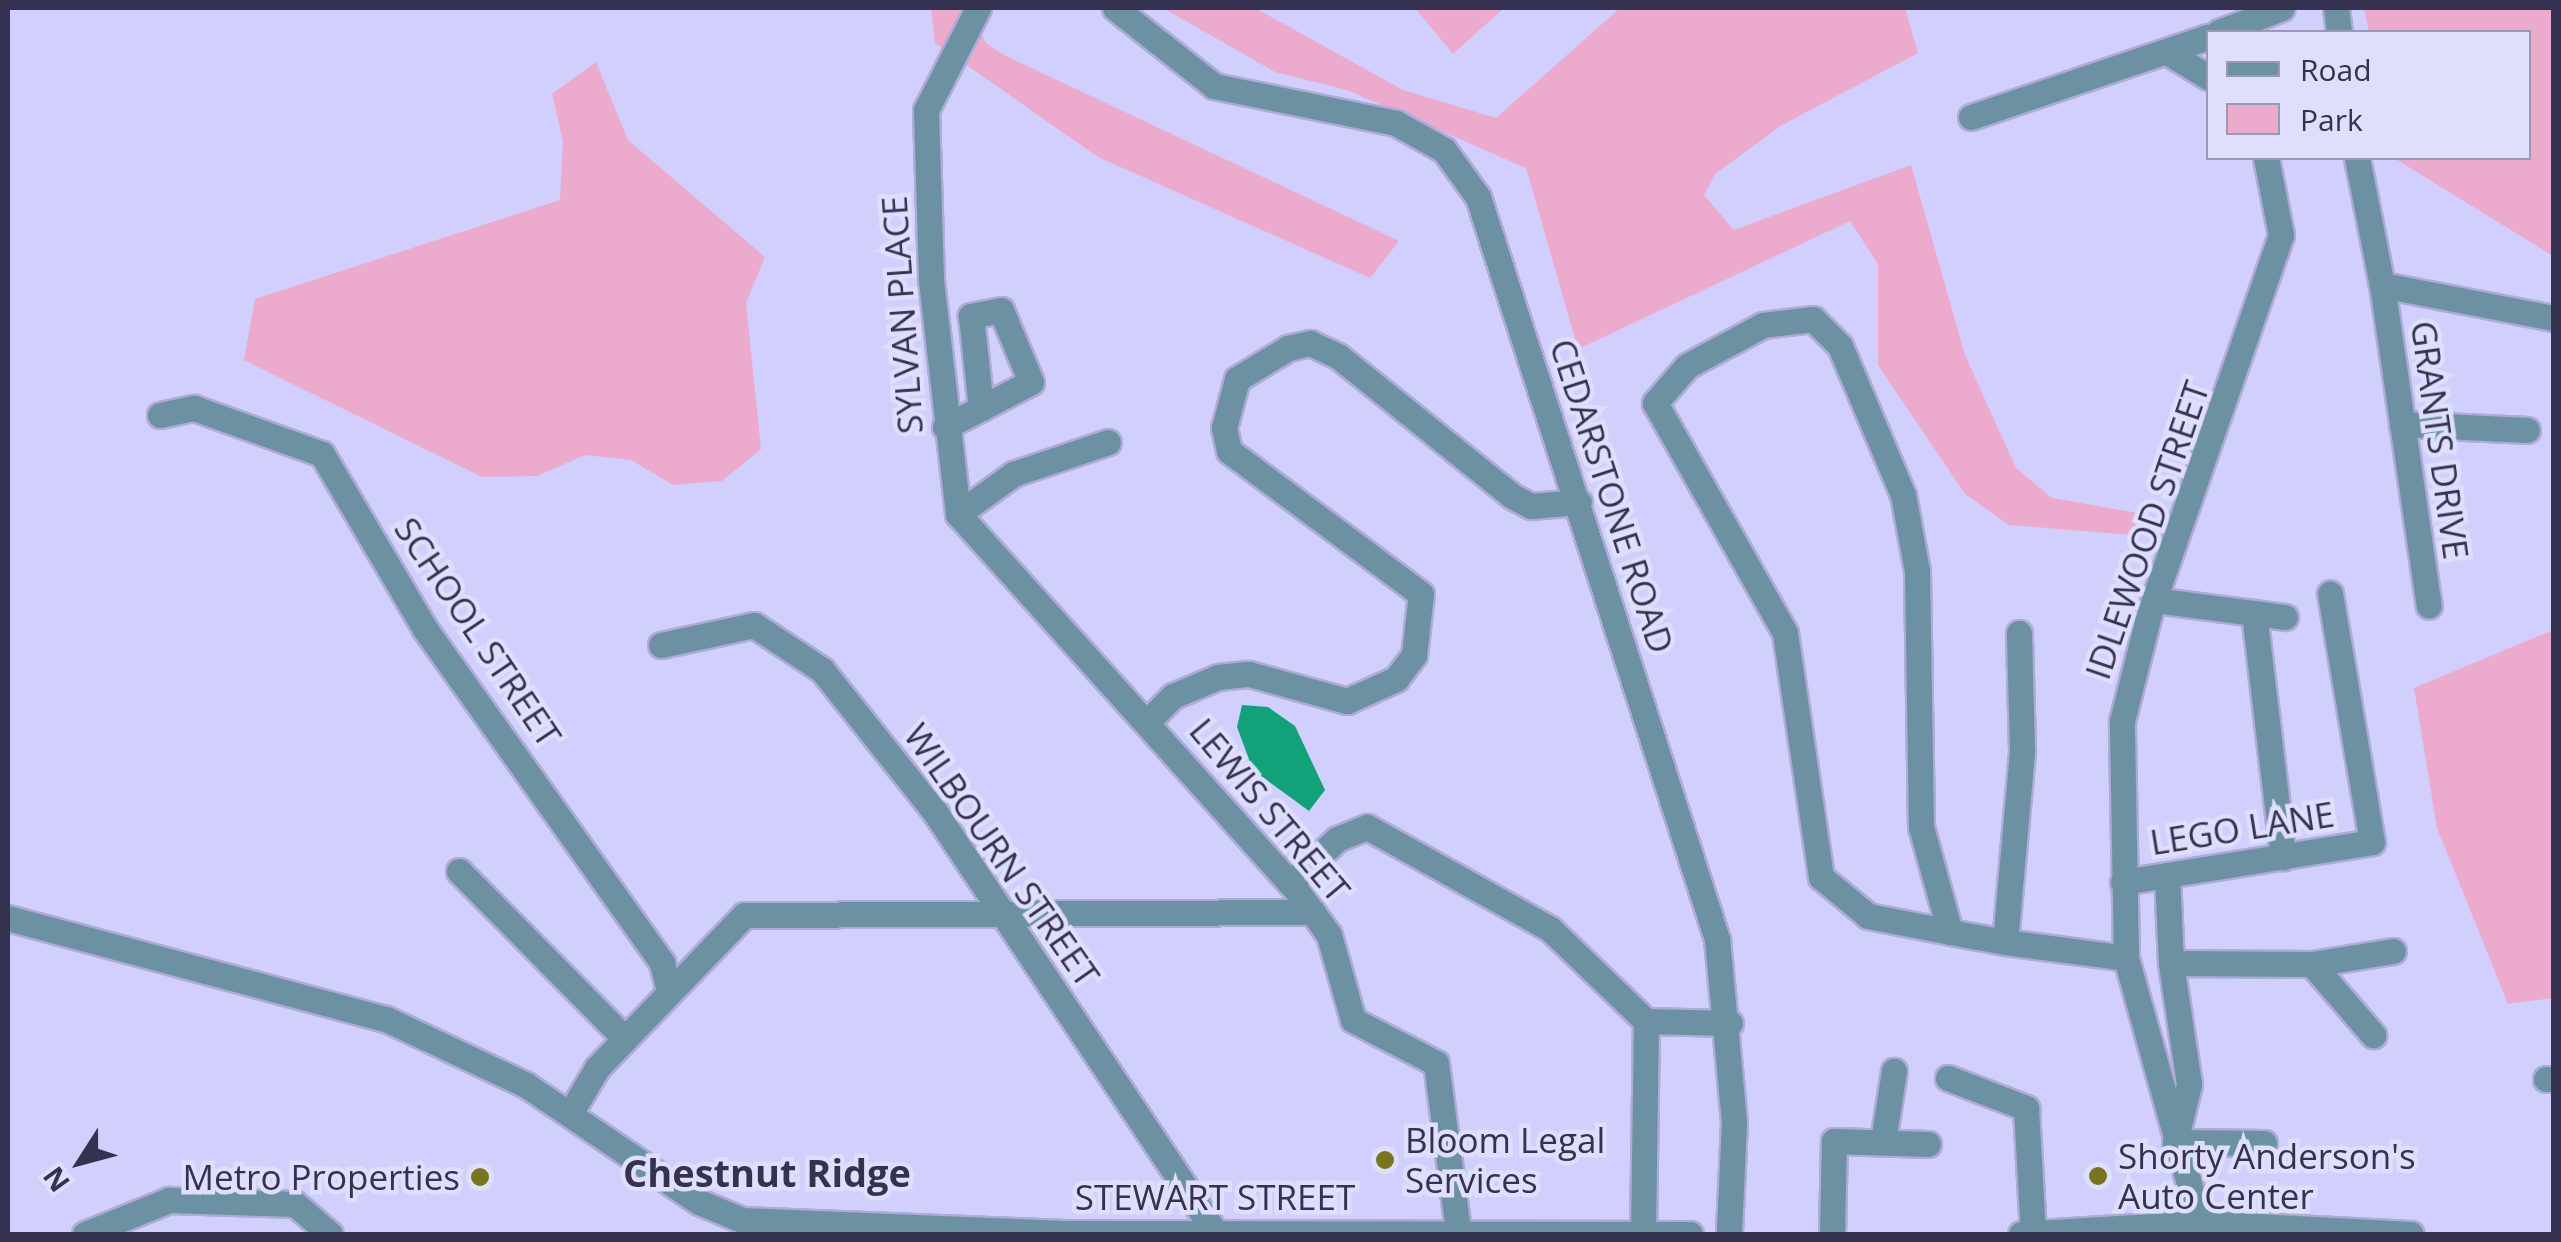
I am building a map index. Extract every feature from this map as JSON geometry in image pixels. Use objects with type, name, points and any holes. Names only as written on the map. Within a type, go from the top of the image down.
[{"type":"street","name":"SYLVAN PLACE","points":[[958,514],[944,427],[926,110],[978,8]]},
{"type":"street","name":"CEDARSTONE ROAD","points":[[1115,8],[1214,86],[1396,122],[1444,150],[1478,198],[1717,940],[1730,1023],[1729,1234]]},
{"type":"street","points":[[2224,30],[2282,8]]},
{"type":"street","points":[[1971,117],[2206,38]]},
{"type":"street","points":[[2169,52],[2206,76]]},
{"type":"street","name":"IDLEWOOD STREET","points":[[2200,1223],[2126,958],[2122,721],[2154,600],[2281,234],[2266,160]]},
{"type":"street","name":"GRANTS DRIVE","points":[[2357,160],[2382,285],[2428,606]]},
{"type":"street","points":[[2382,285],[2554,318]]},
{"type":"street","points":[[1950,932],[1921,827],[1917,571],[1903,495],[1840,346],[1814,319],[1763,325],[1687,366],[1655,404],[1785,633],[1821,876],[1868,916],[1950,932],[2005,942],[2126,958]]},
{"type":"street","points":[[1149,720],[1173,696],[1218,677],[1249,674],[1347,701],[1396,679],[1423,631],[1421,594],[1403,575],[1230,451],[1224,428],[1237,379],[1272,356],[1310,342],[1512,496],[1531,506],[1579,502]]},
{"type":"street","name":"SCHOOL STREET","points":[[160,416],[194,408],[322,454],[425,629],[662,963],[669,992]]},
{"type":"street","points":[[944,427],[981,408]]},
{"type":"street","points":[[2402,424],[2527,430]]},
{"type":"street","points":[[958,514],[1013,474],[1108,442]]},
{"type":"street","name":"LEWIS STREET","points":[[958,514],[1149,720],[1313,912],[1330,935],[1353,1020],[1436,1063],[1458,1231]]},
{"type":"street","name":"LEGO LANE","points":[[2123,882],[2372,842],[2330,594]]},
{"type":"street","points":[[2154,600],[2285,617]]},
{"type":"street","points":[[2254,613],[2283,857]]},
{"type":"street","name":"WILBOURN STREET","points":[[661,645],[754,626],[780,636],[822,670],[1002,912],[1216,1232]]},
{"type":"street","points":[[2005,942],[2022,750],[2019,633]]},
{"type":"street","points":[[1290,883],[1336,839],[1367,827],[1550,929],[1646,1021],[1730,1023]]},
{"type":"street","points":[[459,871],[625,1039]]},
{"type":"street","points":[[2167,875],[2171,963],[2189,1084],[2176,1142],[2264,1142]]},
{"type":"street","points":[[570,1112],[625,1039],[744,915],[1313,912]]},
{"type":"street","points":[[8,918],[386,1019],[570,1112],[698,1202],[742,1227]]},
{"type":"street","points":[[2171,963],[2312,964],[2393,951]]},
{"type":"street","points":[[2312,964],[2372,1035]]},
{"type":"street","points":[[1643,1234],[1646,1021]]},
{"type":"street","points":[[1883,1142],[1894,1070]]},
{"type":"street","points":[[1948,1078],[2026,1108],[2033,1234]]},
{"type":"street","points":[[1832,1234],[1834,1141],[1928,1144]]},
{"type":"street","points":[[85,1234],[144,1222],[169,1200],[295,1204],[330,1234]]},
{"type":"street","points":[[2021,1234],[2200,1223],[2411,1234]]},
{"type":"street","name":"STEWART STREET","points":[[742,1227],[1690,1234]]},
{"type":"green space","points":[[931,8],[970,8],[986,43],[1006,56],[1399,241],[1370,278],[1098,157],[935,43]]},
{"type":"green space","points":[[1163,8],[1255,8],[1403,90],[1496,118],[1620,8],[1905,8],[1918,53],[1782,125],[1715,174],[1704,195],[1734,230],[1911,165],[1965,355],[2016,468],[2052,498],[2155,516],[2144,536],[2009,525],[1965,494],[1878,365],[1878,264],[1850,221],[1578,349],[1526,168],[1347,90],[1275,72]]},
{"type":"green space","points":[[1415,8],[1504,8],[1453,54]]},
{"type":"green space","points":[[2364,8],[2553,8],[2553,256],[2397,160],[2531,160],[2531,30],[2369,30]]},
{"type":"green space","points":[[596,62],[628,140],[765,257],[746,303],[761,449],[722,481],[673,485],[631,460],[585,455],[537,476],[482,477],[244,360],[255,299],[560,200],[563,142],[552,94]]},
{"type":"green space","points":[[2553,630],[2553,998],[2508,1004],[2437,828],[2414,688]]},
{"type":"shaded area","points":[[1242,705],[1268,707],[1295,726],[1325,790],[1309,811],[1253,770],[1237,727]]},
{"type":"place","name":"Bloom Legal Services","points":[[1385,1160]]},
{"type":"place","name":"Shorty Anderson's Auto Center","points":[[2098,1176]]},
{"type":"place","name":"Metro Properties","points":[[480,1177]]},
{"type":"district","name":"Chestnut Ridge","points":[[767,1173]]}]
